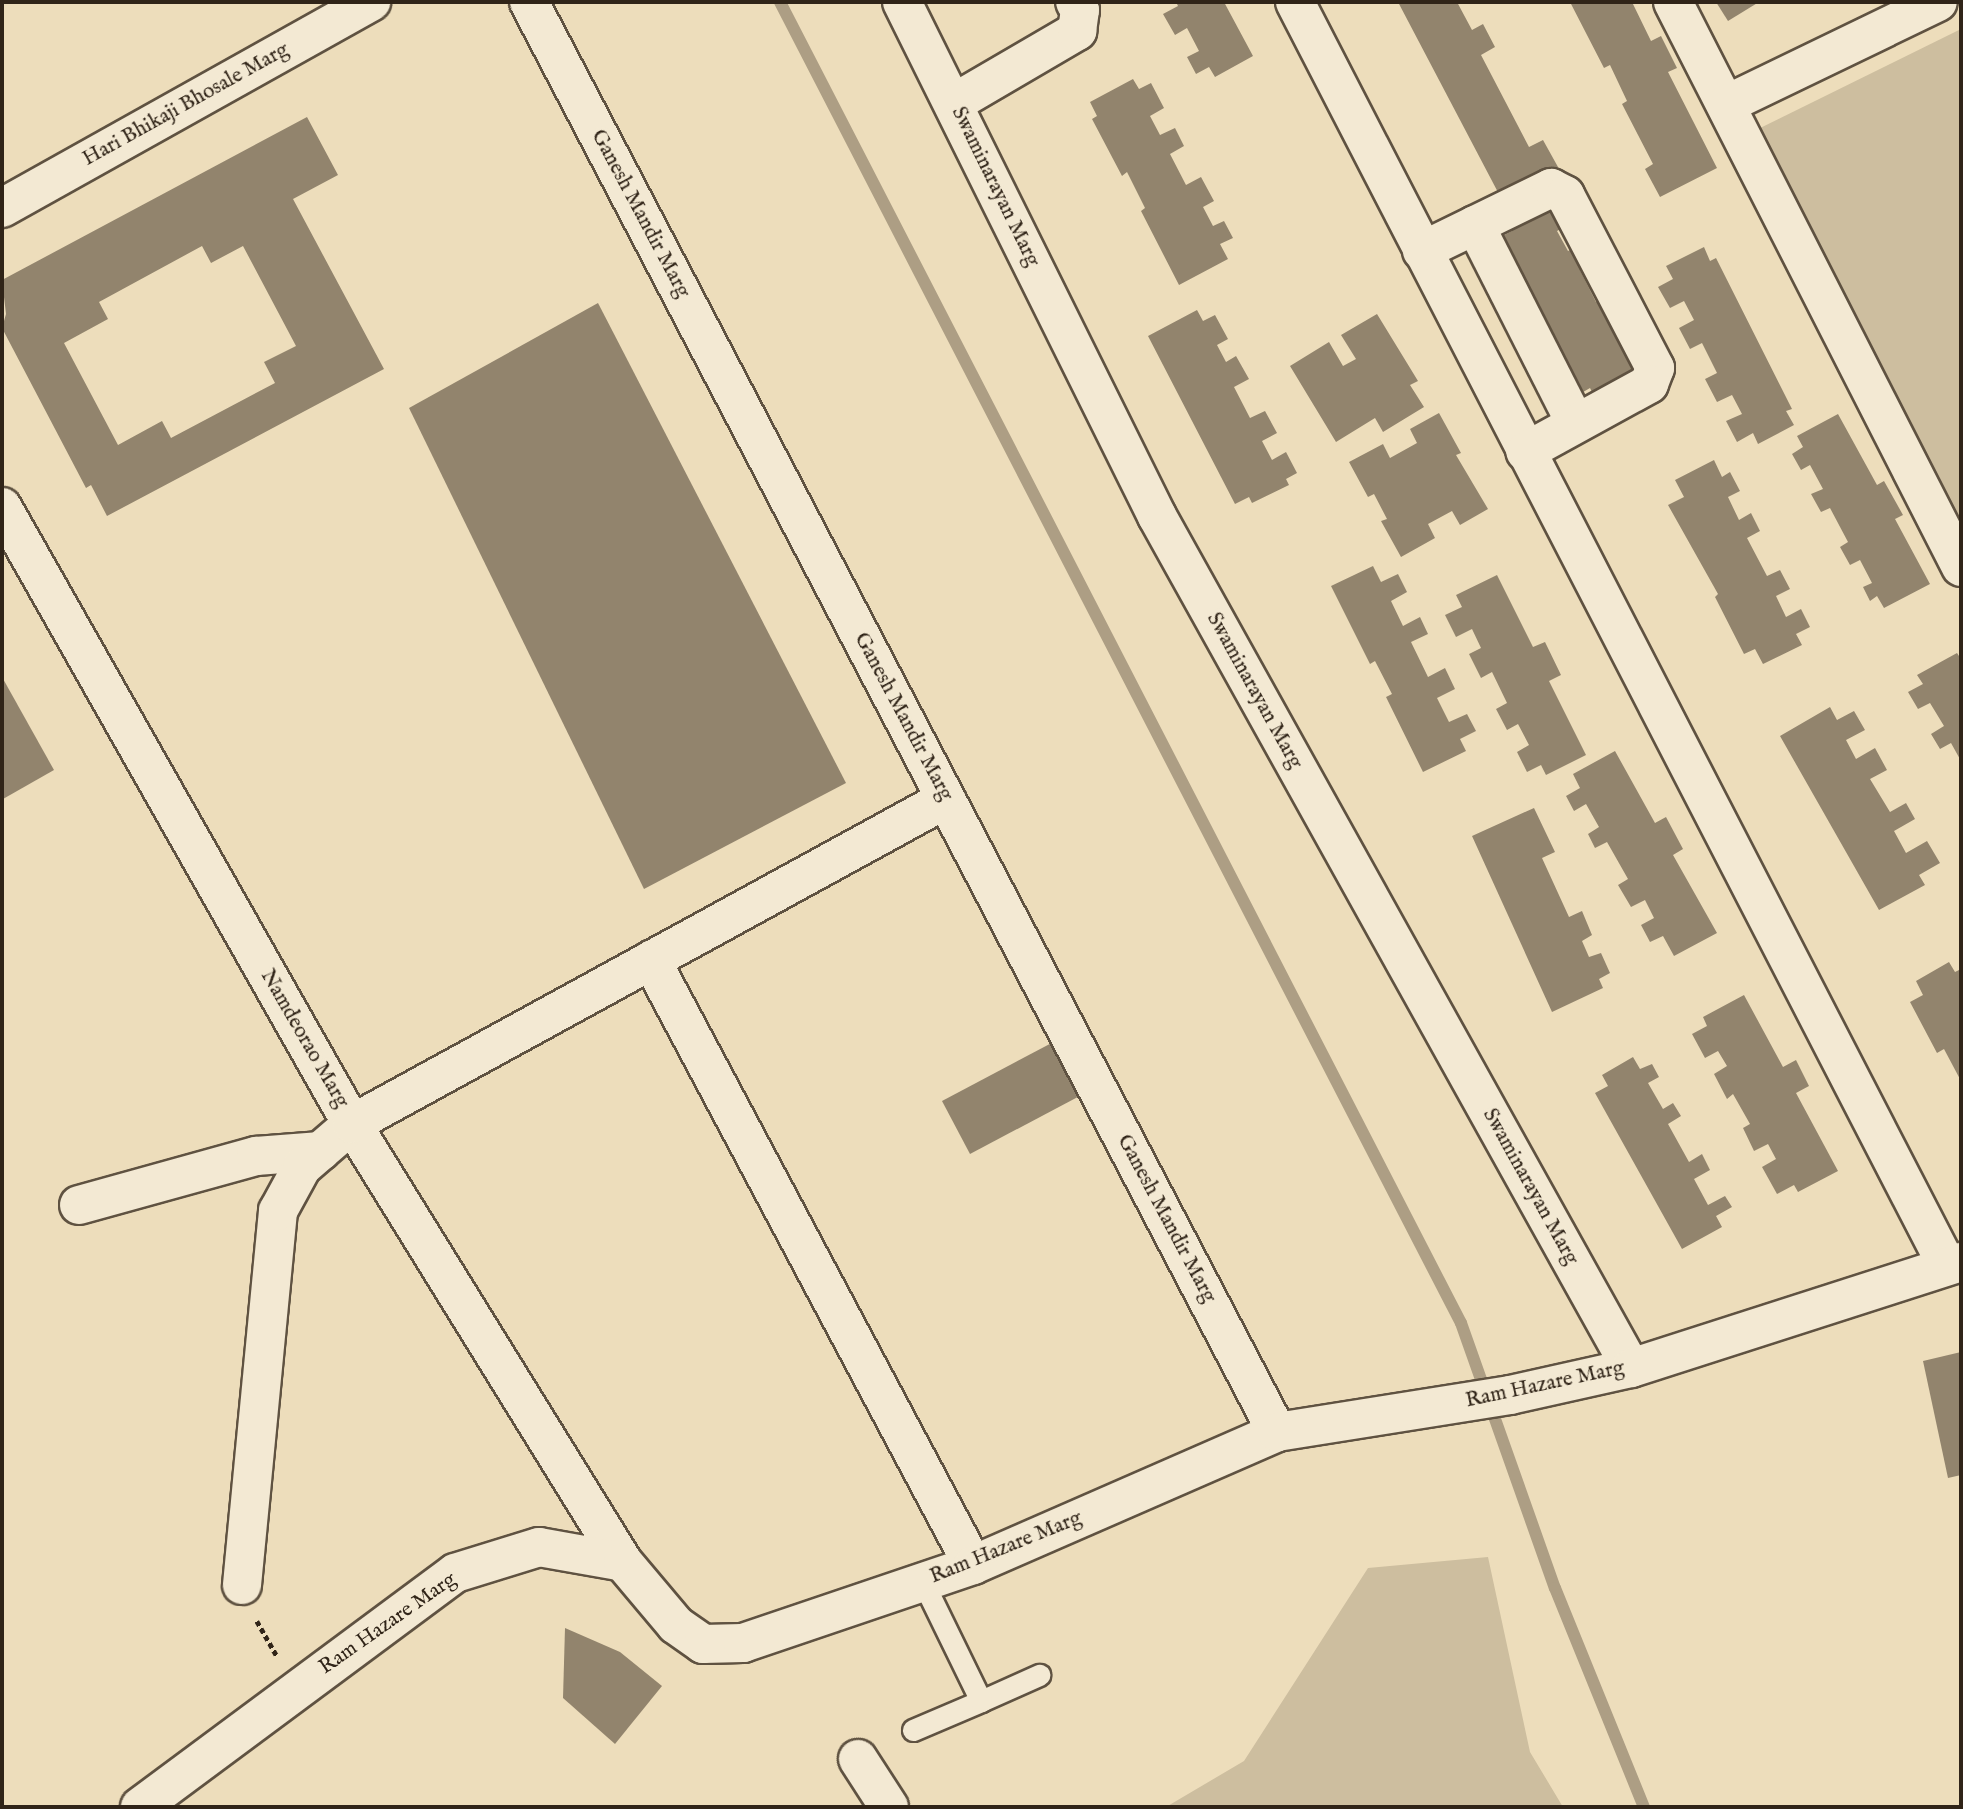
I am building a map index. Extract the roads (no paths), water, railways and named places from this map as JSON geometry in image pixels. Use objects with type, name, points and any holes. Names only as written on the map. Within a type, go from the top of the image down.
[{"type":"street","name":"Hari Bhikaji Bhosale Marg","points":[[2,208],[371,2]]},
{"type":"street","name":"Ganesh Mandir Marg","points":[[529,2],[1277,1432]]},
{"type":"street","name":"Swaminarayan Marg","points":[[902,2],[1157,516],[1631,1368]]},
{"type":"street","points":[[954,103],[1077,31],[1080,10],[1075,2]]},
{"type":"street","points":[[1295,2],[1519,439],[1954,1264]]},
{"type":"street","points":[[1673,2],[1961,566]]},
{"type":"street","points":[[1727,104],[1938,2]]},
{"type":"street","points":[[1422,251],[1551,188],[1565,195],[1655,368],[1649,384],[1569,410],[1519,439]]},
{"type":"street","points":[[1475,225],[1569,410]]},
{"type":"street","points":[[1440,286],[1492,258]]},
{"type":"street","name":"Namdeorao Marg","points":[[2,507],[352,1124],[623,1562]]},
{"type":"street","points":[[242,1585],[278,1211],[302,1167],[352,1124],[946,799]]},
{"type":"street","points":[[651,960],[973,1565]]},
{"type":"street","points":[[79,1205],[256,1156],[321,1151]]},
{"type":"street","name":"Ram Hazare Marg","points":[[140,1807],[455,1573],[539,1547],[623,1562],[676,1625],[702,1644],[743,1643],[973,1565],[1277,1432],[1510,1395],[1631,1368],[1954,1264]]},
{"type":"street","points":[[858,1759],[889,1807]]},
{"type":"lane","points":[[923,1582],[981,1701]]},
{"type":"lane","points":[[913,1730],[1039,1675]]},
{"type":"waterway","points":[[780,2],[1461,1323],[1555,1588],[1644,1807]]}]
